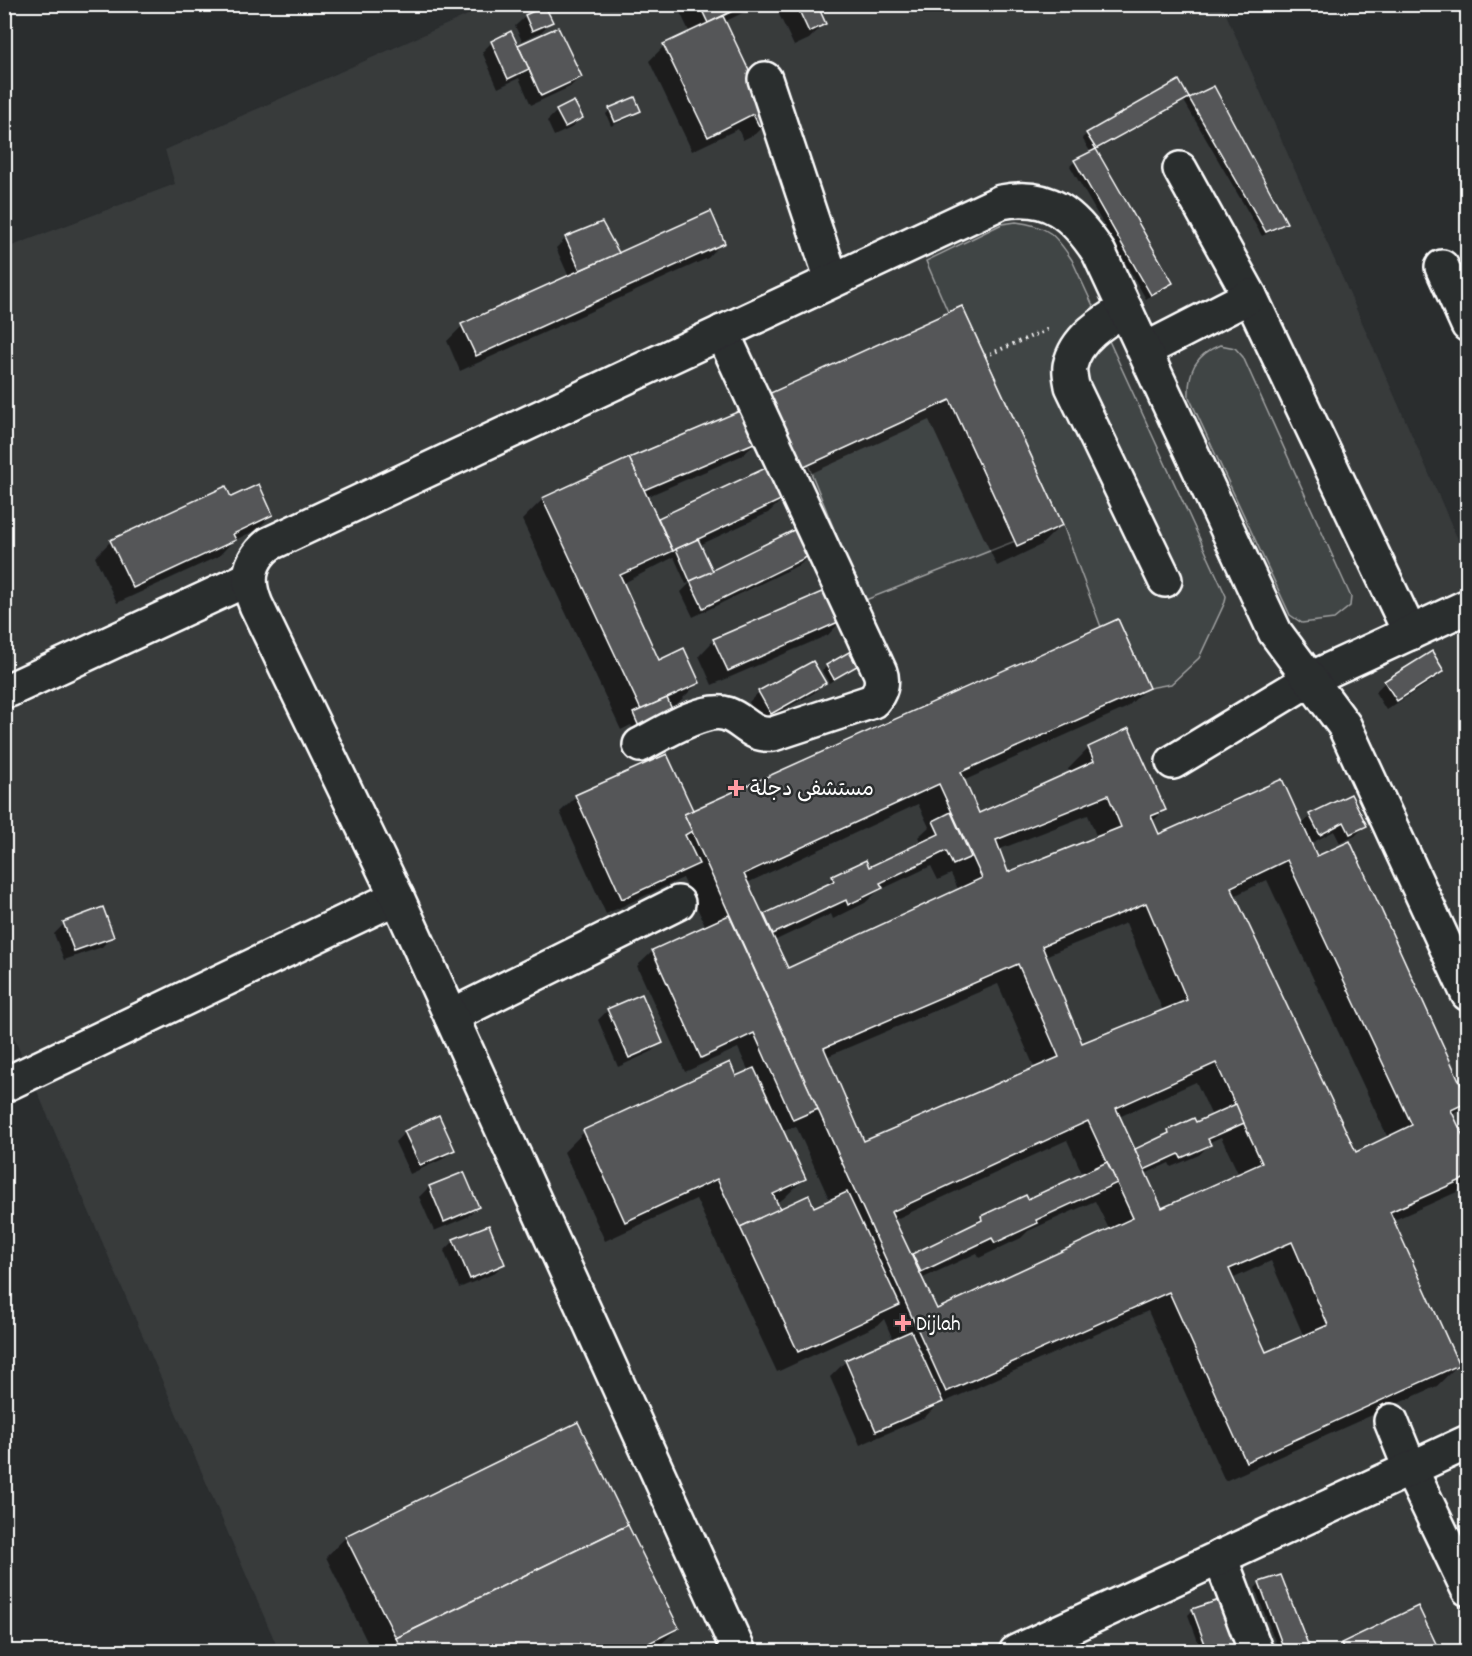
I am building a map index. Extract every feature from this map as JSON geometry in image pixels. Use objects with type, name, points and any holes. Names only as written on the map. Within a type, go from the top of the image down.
[{"type":"street","points":[[765,79],[832,280]]},
{"type":"street","points":[[1180,169],[1250,296],[1410,633]]},
{"type":"street","points":[[739,1652],[397,897],[256,605],[249,586],[250,578],[256,558],[269,544],[1001,202],[1024,199],[1046,203],[1065,213],[1087,235],[1099,253],[1275,632],[1344,725],[1467,994]]},
{"type":"street","points":[[1442,267],[1467,325]]},
{"type":"street","points":[[1144,350],[1250,296]]},
{"type":"street","points":[[1125,309],[1090,332],[1079,345],[1070,367],[1072,386],[1165,580]]},
{"type":"street","points":[[640,746],[699,716],[714,713],[730,715],[757,733],[773,734],[873,701],[882,682],[880,672],[722,332]]},
{"type":"street","points":[[9,690],[250,578]]},
{"type":"street","points":[[1173,762],[1310,679],[1467,606]]},
{"type":"street","points":[[4,1085],[397,897]]},
{"type":"street","points":[[451,1016],[678,903]]},
{"type":"street","points":[[1390,1421],[1467,1589]]},
{"type":"street","points":[[1016,1652],[1467,1442]]},
{"type":"street","points":[[1220,1557],[1256,1652]]},
{"type":"shaded area","name":"مستشفى دجلة","points":[[490,5],[1222,5],[1467,560],[1467,1651],[279,1651],[5,1017],[4,249],[175,184],[165,150]]},
{"type":"shaded area","points":[[1016,222],[1036,226],[1050,233],[1072,260],[1226,596],[1199,658],[1171,684],[1149,688],[1118,619],[1101,627],[1063,525],[962,306],[948,312],[926,261],[1002,224]]},
{"type":"shaded area","points":[[1220,345],[1235,348],[1243,357],[1351,597],[1350,606],[1334,619],[1302,623],[1290,615],[1189,397],[1190,379],[1195,365],[1204,354]]},
{"type":"shaded area","points":[[950,400],[1015,541],[863,601],[808,465]]},
{"type":"building","points":[[699,4],[747,4],[708,23]]},
{"type":"building","points":[[796,4],[817,4],[826,24],[809,32]]},
{"type":"building","points":[[545,6],[553,22],[532,31],[525,15]]},
{"type":"building","points":[[723,16],[772,119],[759,126],[753,114],[708,137],[663,44]]},
{"type":"building","points":[[558,27],[582,77],[541,96],[518,45]]},
{"type":"building","points":[[511,31],[529,69],[508,79],[491,41]]},
{"type":"building","points":[[1179,80],[1189,98],[1096,149],[1086,133]]},
{"type":"building","points":[[1214,86],[1287,223],[1266,232],[1189,98]]},
{"type":"building","points":[[635,97],[641,111],[615,122],[609,108]]},
{"type":"building","points":[[574,101],[583,118],[565,127],[556,110]]},
{"type":"building","points":[[1096,149],[1173,283],[1151,295],[1074,160]]},
{"type":"building","points":[[711,211],[725,243],[476,356],[461,324]]},
{"type":"building","points":[[602,222],[619,253],[580,270],[565,237]]},
{"type":"building","points":[[962,306],[1063,525],[1017,546],[950,400],[800,469],[766,395]]},
{"type":"building","points":[[749,407],[761,440],[644,490],[629,458]]},
{"type":"building","points":[[629,458],[673,551],[620,575],[659,660],[684,648],[700,683],[641,710],[542,498]]},
{"type":"building","points":[[770,466],[785,498],[673,551],[658,518]]},
{"type":"building","points":[[259,484],[273,515],[233,534],[236,540],[133,588],[110,540],[226,486],[231,497]]},
{"type":"building","points":[[800,527],[813,554],[703,608],[690,581]]},
{"type":"building","points":[[698,539],[713,571],[690,581],[676,549]]},
{"type":"building","points":[[831,588],[845,619],[728,671],[713,639]]},
{"type":"building","points":[[1118,619],[1149,688],[961,772],[979,813],[1094,761],[1088,747],[1129,728],[1166,810],[1151,816],[1159,834],[1282,779],[1317,856],[1350,841],[1468,1100],[1451,1110],[1468,1146],[1468,1177],[1390,1212],[1459,1365],[1246,1462],[1169,1292],[946,1392],[684,814]],"holes":[[[939,784],[982,878],[788,968],[744,874]],[[1108,795],[1121,827],[1008,872],[996,840]],[[1287,860],[1412,1125],[1356,1152],[1231,887]],[[1146,903],[1187,1000],[1082,1043],[1042,946]],[[1018,964],[1059,1057],[864,1141],[824,1048]],[[1216,1063],[1262,1163],[1162,1208],[1116,1108]],[[1088,1121],[1133,1218],[937,1309],[891,1212]],[[1292,1242],[1328,1325],[1266,1352],[1229,1269]]]},
{"type":"building","points":[[1432,651],[1444,671],[1397,701],[1384,681]]},
{"type":"building","points":[[849,652],[857,666],[834,679],[826,665]]},
{"type":"building","points":[[813,661],[826,683],[771,714],[758,691]]},
{"type":"building","points":[[667,698],[674,714],[640,729],[633,713]]},
{"type":"building","points":[[667,754],[693,810],[684,814],[692,831],[685,835],[699,864],[622,899],[575,795]]},
{"type":"building","points":[[1351,794],[1367,826],[1350,834],[1344,822],[1320,835],[1309,814]]},
{"type":"building","points":[[951,812],[971,857],[953,865],[946,851],[880,883],[883,888],[848,905],[846,900],[773,934],[764,914],[834,881],[832,876],[866,860],[869,867],[939,834],[933,821]]},
{"type":"building","points":[[103,907],[114,937],[74,951],[63,922]]},
{"type":"building","points":[[729,915],[818,1109],[793,1120],[754,1033],[701,1058],[652,950]]},
{"type":"building","points":[[642,994],[663,1043],[629,1058],[607,1009]]},
{"type":"building","points":[[730,1062],[736,1076],[754,1068],[806,1179],[773,1194],[780,1209],[740,1227],[717,1179],[625,1222],[583,1130]]},
{"type":"building","points":[[1236,1104],[1244,1123],[1208,1139],[1211,1145],[1181,1158],[1179,1154],[1144,1170],[1135,1149],[1194,1118],[1196,1122]]},
{"type":"building","points":[[439,1115],[455,1150],[420,1165],[404,1131]]},
{"type":"building","points":[[1107,1162],[1117,1183],[1036,1220],[1038,1223],[995,1243],[992,1238],[921,1272],[912,1254],[982,1220],[981,1216],[1026,1195],[1028,1199]]},
{"type":"building","points":[[464,1172],[479,1207],[444,1222],[429,1186]]},
{"type":"building","points":[[847,1192],[900,1305],[798,1352],[740,1227],[809,1195],[814,1207]]},
{"type":"building","points":[[489,1225],[505,1264],[470,1279],[453,1239]]},
{"type":"building","points":[[911,1331],[943,1402],[876,1431],[845,1360]]},
{"type":"building","points":[[578,1422],[628,1525],[396,1638],[345,1536]]},
{"type":"building","points":[[628,1525],[679,1628],[631,1652],[403,1652],[396,1638]]},
{"type":"building","points":[[1281,1575],[1311,1652],[1285,1652],[1259,1582]]},
{"type":"building","points":[[1219,1600],[1239,1652],[1208,1652],[1192,1609]]},
{"type":"building","points":[[1418,1606],[1440,1652],[1345,1652],[1341,1643]]},
{"type":"place","name":"مستشفى دجلة","points":[[736,788]]},
{"type":"place","name":"Dijlah","points":[[903,1323]]}]
